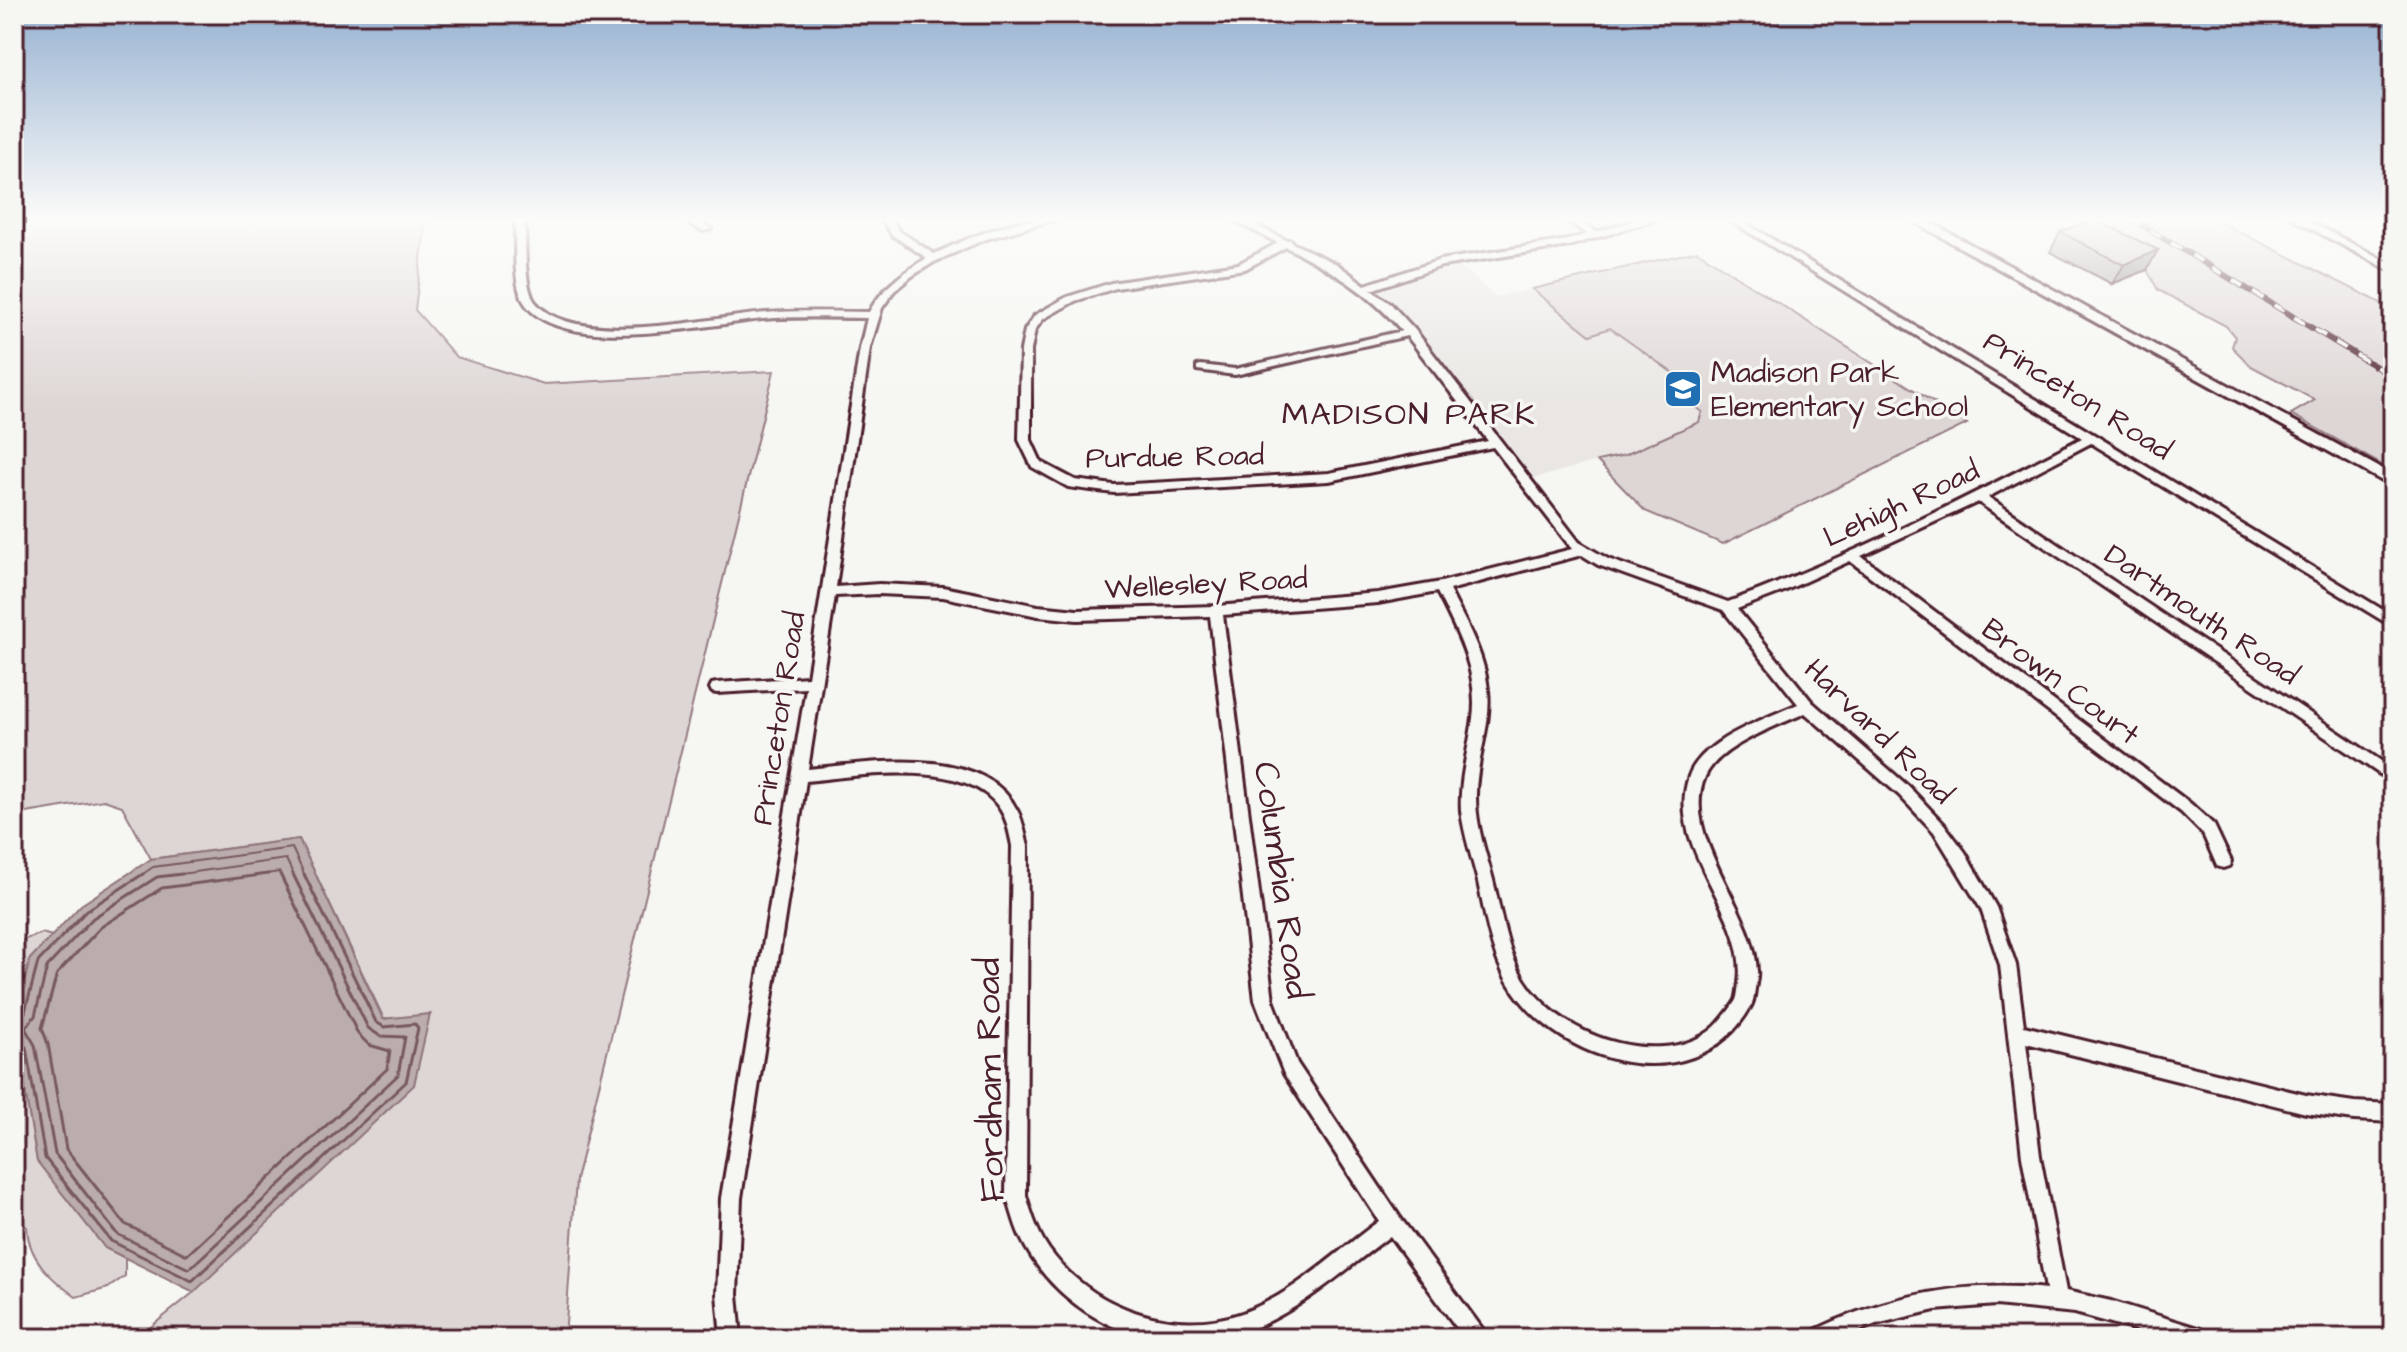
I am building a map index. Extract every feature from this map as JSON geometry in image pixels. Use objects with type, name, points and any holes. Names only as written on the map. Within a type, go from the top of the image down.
[{"type":"street","points":[[526,281],[528,300],[544,316],[577,328],[637,330],[699,326],[763,316],[873,315]]},
{"type":"street","name":"Princeton Road","points":[[731,1338],[727,1294],[731,1198],[829,592],[865,348],[873,315],[883,298],[900,281]]},
{"type":"street","name":"Purdue Road","points":[[1142,281],[1115,285],[1071,299],[1039,317],[1030,330],[1026,350],[1025,440],[1036,464],[1072,484],[1114,489],[1329,477],[1495,443]]},
{"type":"street","points":[[1356,281],[1411,332],[1568,539],[1582,551],[1728,607]]},
{"type":"street","points":[[1366,288],[1386,281]]},
{"type":"street","name":"Princeton Road","points":[[1834,281],[2393,622]]},
{"type":"street","points":[[2028,281],[2393,482]]},
{"type":"street","points":[[1201,368],[1235,372],[1411,332]]},
{"type":"street","name":"Lehigh Road","points":[[1728,607],[1979,497],[2091,438]]},
{"type":"street","name":"Dartmouth Road","points":[[1979,497],[2393,777]]},
{"type":"street","name":"Wellesley Road","points":[[829,592],[943,592],[1064,614],[1216,611],[1349,601],[1441,587],[1582,551]]},
{"type":"street","name":"Brown Court","points":[[1851,555],[2186,808],[2209,830],[2223,861]]},
{"type":"street","points":[[1441,587],[1472,648],[1480,677],[1481,713],[1469,776],[1468,804],[1504,954],[1517,983],[1549,1017],[1578,1037],[1606,1048],[1644,1055],[1685,1052],[1720,1034],[1741,1010],[1748,985],[1748,958],[1695,827],[1692,789],[1704,764],[1725,746],[1807,706]]},
{"type":"street","name":"Harvard Road","points":[[1728,607],[1807,706],[1917,805],[1939,828],[1970,874],[2001,941],[2008,965],[2031,1156],[2058,1300]]},
{"type":"street","name":"Columbia Road","points":[[1216,611],[1264,1000],[1290,1068],[1392,1223],[1477,1338]]},
{"type":"street","points":[[717,688],[814,682]]},
{"type":"street","name":"Fordham Road","points":[[798,776],[919,767],[951,771],[985,785],[1014,818],[1020,846],[1016,1195],[1024,1228],[1041,1258],[1062,1283],[1089,1307],[1109,1319],[1150,1332],[1216,1331],[1240,1324],[1287,1299],[1392,1223]]},
{"type":"street","points":[[2018,1033],[2306,1104],[2393,1113]]},
{"type":"street","points":[[1820,1338],[1862,1317],[1914,1302],[1984,1297],[2058,1300],[2198,1338]]},
{"type":"shaded area","points":[[14,281],[418,281],[415,310],[456,357],[544,384],[774,371],[576,1180],[565,1338],[137,1338],[194,1292],[430,1015],[384,1019],[299,839],[151,859],[122,806],[104,800],[14,815]]},
{"type":"shaded area","name":"Madison Park Elementary School","points":[[1388,281],[1478,281],[1496,297],[1566,281],[1744,281],[1967,424],[1723,544],[1645,511],[1597,461],[1524,481],[1428,354],[1366,288]]},
{"type":"shaded area","points":[[1566,281],[1744,281],[1967,424],[1723,544],[1645,511],[1597,461],[1625,455],[1699,422],[1702,412],[1674,391],[1691,386],[1610,328],[1590,335],[1532,289]]},
{"type":"shaded area","points":[[2153,281],[2337,281],[2393,309],[2393,471],[2291,414],[2315,400],[2251,366],[2232,347],[2235,337],[2226,326],[2158,290]]},
{"type":"shaded area","points":[[42,933],[52,936],[30,959],[14,1025],[14,949],[20,941]]},
{"type":"shaded area","points":[[22,1072],[37,1161],[105,1248],[125,1258],[125,1276],[108,1288],[76,1297],[42,1267],[32,1249],[27,1227],[14,1219],[14,1076]]},
{"type":"water","points":[[299,839],[383,1019],[430,1014],[414,1085],[194,1292],[105,1248],[37,1161],[14,1025],[30,959],[81,905],[151,859]]},
{"type":"railway","points":[[2234,281],[2393,377]]},
{"type":"place","name":"Madison Park Elementary School","points":[[1683,389]]},
{"type":"district","name":"MADISON PARK","points":[[1409,413]]}]
